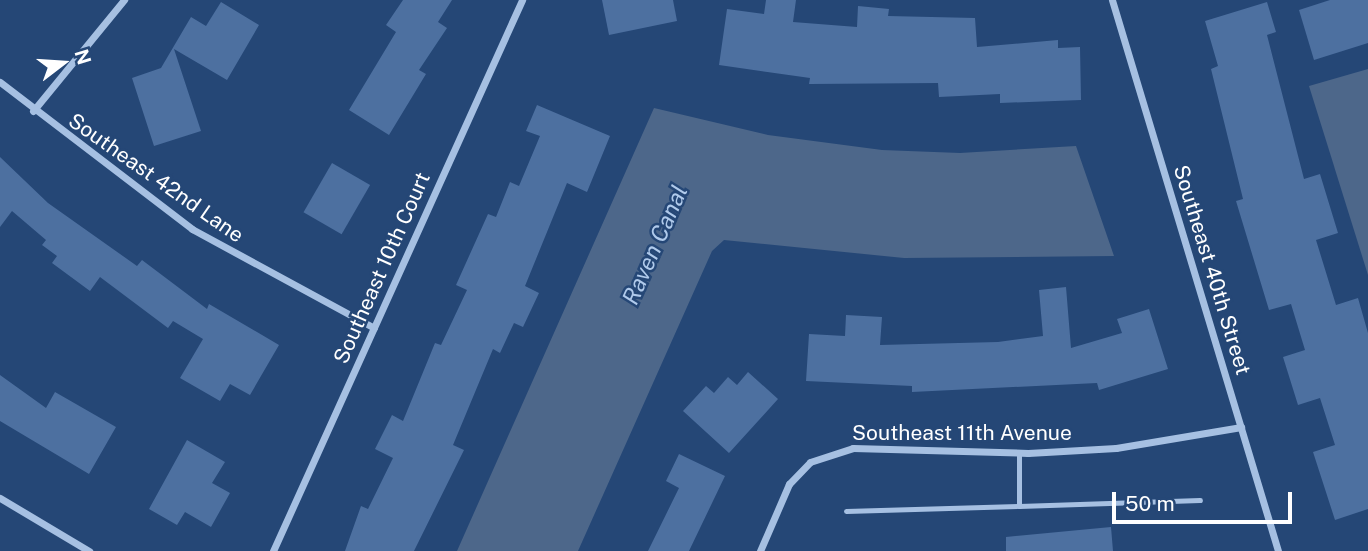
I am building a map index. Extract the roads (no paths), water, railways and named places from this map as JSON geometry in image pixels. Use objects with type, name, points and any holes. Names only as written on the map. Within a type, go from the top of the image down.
[{"type":"street","points":[[33,111],[124,0]]},
{"type":"street","name":"Southeast 10th Court","points":[[274,551],[522,0]]},
{"type":"street","name":"Southeast 40th Street","points":[[1112,0],[1278,551]]},
{"type":"street","name":"Southeast 42nd Lane","points":[[0,82],[33,111],[192,229],[374,328]]},
{"type":"street","name":"Southeast 11th Avenue","points":[[760,551],[789,484],[810,462],[853,448],[1019,453],[1116,448],[1241,427]]},
{"type":"street","points":[[0,498],[89,551]]},
{"type":"lane","points":[[1019,453],[1019,506]]},
{"type":"lane","points":[[846,511],[1200,500]]},
{"type":"water","points":[[1368,69],[1368,275],[1309,86]]},
{"type":"water","name":"Raven Canal","points":[[654,108],[768,135],[882,150],[960,153],[1076,146],[1114,256],[904,258],[724,240],[712,251],[578,551],[457,551]]}]
